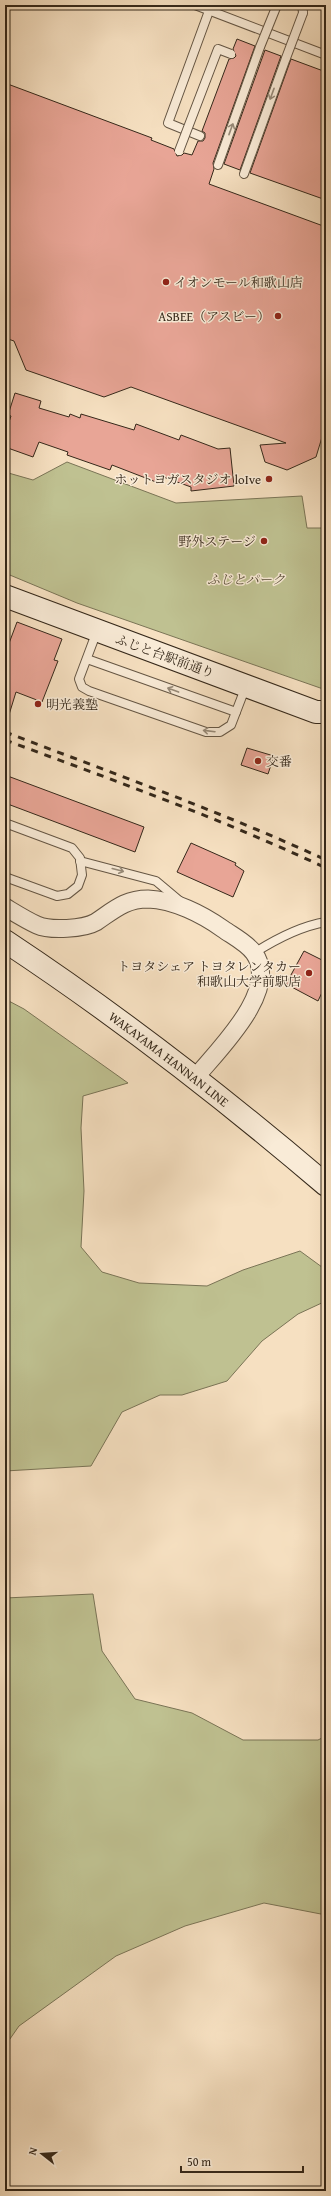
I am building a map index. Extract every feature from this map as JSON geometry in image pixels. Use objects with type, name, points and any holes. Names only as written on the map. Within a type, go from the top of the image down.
[{"type":"main road","name":"ふじと台駅前通り","points":[[5,596],[316,712],[326,712]]},
{"type":"main road","name":"WAKAYAMA HANNAN LINE","points":[[5,941],[146,1040],[326,1185]]},
{"type":"street","points":[[5,907],[38,926],[76,928],[94,923],[120,905],[130,901],[148,899],[168,902],[195,913],[221,927],[254,953],[262,969],[259,989],[244,1018],[194,1078]]},
{"type":"lane","points":[[194,5],[326,55]]},
{"type":"lane","points":[[218,165],[277,5]]},
{"type":"lane","points":[[244,174],[303,9]]},
{"type":"lane","points":[[200,136],[168,123],[209,10]]},
{"type":"lane","points":[[179,151],[218,49],[231,54]]},
{"type":"lane","points":[[98,631],[79,679],[82,687],[89,691],[206,732],[220,732],[231,725],[246,685]]},
{"type":"lane","points":[[87,659],[236,712]]},
{"type":"lane","points":[[5,823],[72,848],[80,861],[82,875],[78,886],[68,894],[57,896],[5,877]]},
{"type":"lane","points":[[80,861],[156,880],[195,913]]},
{"type":"lane","points":[[254,953],[269,943],[311,924],[326,922]]},
{"type":"green space","name":"ふじとパーク","points":[[67,462],[176,503],[302,496],[307,528],[326,528],[326,690],[77,603],[5,573],[5,472],[33,480]]},
{"type":"green space","points":[[5,999],[24,1009],[128,1083],[83,1096],[81,1128],[84,1191],[81,1247],[102,1272],[139,1283],[207,1286],[243,1270],[300,1251],[326,1270],[326,1301],[298,1314],[262,1341],[227,1381],[182,1395],[160,1395],[122,1412],[91,1466],[5,1471]]},
{"type":"green space","points":[[93,1594],[102,1651],[135,1699],[192,1713],[243,1740],[318,1740],[326,1736],[326,1915],[264,1903],[185,1926],[116,1956],[19,2026],[5,2046],[5,1598]]},
{"type":"building","name":"イオンモール和歌山店","points":[[237,39],[255,46],[213,163],[214,169],[209,184],[326,227],[326,424],[316,457],[287,470],[265,462],[260,445],[286,443],[131,387],[104,397],[26,370],[14,341],[5,338],[5,83],[152,138],[151,140],[174,149],[177,156],[184,153],[192,155],[198,141],[203,141],[205,138],[205,133],[202,131],[229,59],[236,56],[233,49]]},
{"type":"building","points":[[265,50],[281,56],[240,170],[224,164]]},
{"type":"building","points":[[291,59],[326,72],[326,200],[250,173]]},
{"type":"building","points":[[15,393],[41,401],[39,408],[69,417],[70,414],[80,418],[81,414],[134,430],[136,424],[179,440],[181,435],[218,449],[230,448],[234,486],[191,491],[191,487],[158,475],[156,482],[112,465],[110,470],[67,455],[68,452],[39,442],[33,457],[5,447],[5,434],[11,416],[8,415]]},
{"type":"building","points":[[17,622],[62,639],[54,660],[58,661],[42,702],[16,692],[8,718],[5,717],[5,647],[8,646]]},
{"type":"building","name":"交番","points":[[247,748],[274,756],[268,774],[241,765]]},
{"type":"building","points":[[5,775],[144,827],[135,852],[5,803]]},
{"type":"building","points":[[191,843],[236,863],[235,865],[244,871],[233,897],[177,872]]},
{"type":"building","name":"トヨタシェア トヨタレンタカー 和歌山大学前駅店","points":[[304,951],[326,962],[326,984],[318,1001],[286,984]]},
{"type":"railway","points":[[5,732],[207,809],[326,860]]},
{"type":"railway","points":[[5,740],[127,785],[247,833],[326,868]]},
{"type":"place","name":"イオンモール和歌山店","points":[[166,282]]},
{"type":"place","name":"ASBEE（アスビー）","points":[[278,316]]},
{"type":"place","name":"ホットヨガスタジオ loIve","points":[[269,479]]},
{"type":"place","name":"野外ステージ","points":[[264,541]]},
{"type":"place","name":"明光義塾","points":[[38,704]]},
{"type":"place","name":"交番","points":[[258,761]]},
{"type":"place","name":"トヨタシェア トヨタレンタカー 和歌山大学前駅店","points":[[309,973]]}]
